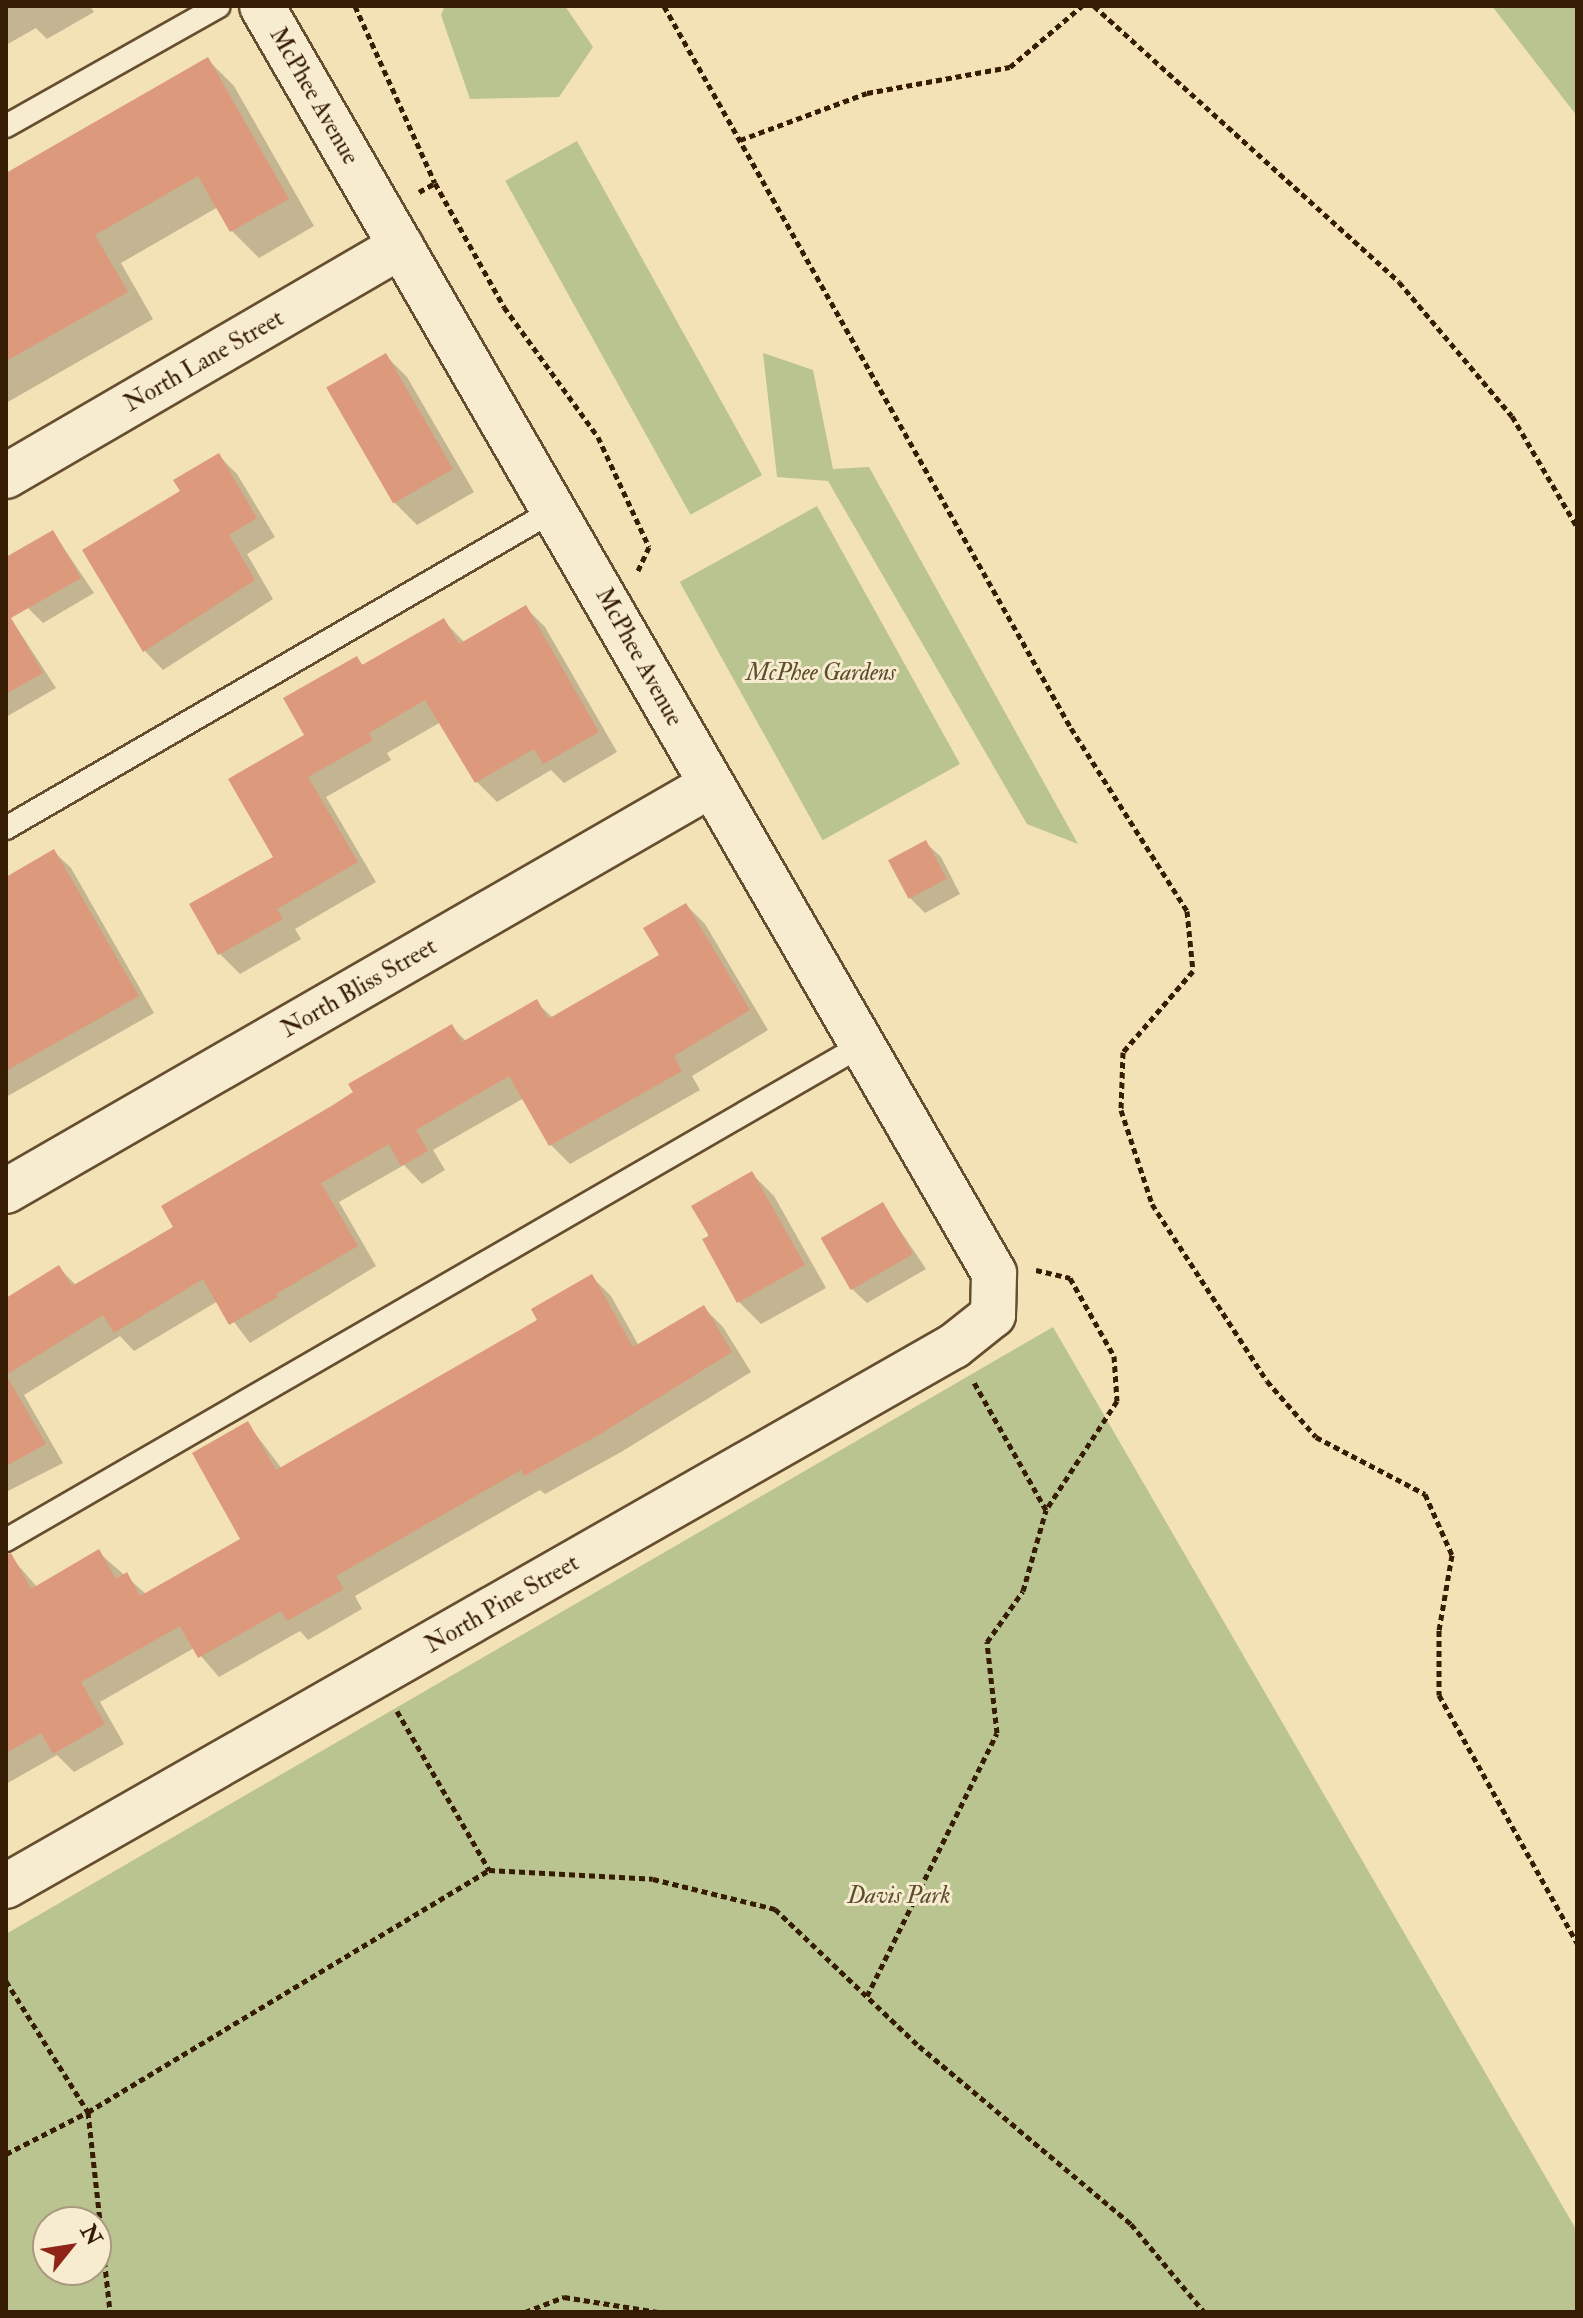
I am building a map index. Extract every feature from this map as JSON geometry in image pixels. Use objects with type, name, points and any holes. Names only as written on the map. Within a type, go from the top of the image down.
[{"type":"street","name":"McPhee Avenue","points":[[262,6],[556,509],[711,785],[994,1273],[993,1315]]},
{"type":"street","name":"North Lane Street","points":[[6,476],[401,246]]},
{"type":"street","name":"North Bliss Street","points":[[6,1191],[711,785]]},
{"type":"street","name":"North Pine Street","points":[[6,1886],[954,1346],[993,1315]]},
{"type":"lane","points":[[6,126],[219,6]]},
{"type":"lane","points":[[6,828],[556,509]]},
{"type":"lane","points":[[6,1540],[862,1045]]},
{"type":"path","points":[[355,6],[435,183],[504,307],[598,437],[649,547],[612,609]]},
{"type":"path","points":[[664,6],[1071,728],[1187,911],[1193,971],[1123,1052],[1121,1110],[1152,1204],[1267,1381],[1316,1437],[1425,1494],[1452,1555],[1439,1630],[1439,1695],[1577,1943]]},
{"type":"path","points":[[740,140],[867,93],[1010,67],[1082,6]]},
{"type":"path","points":[[1094,6],[1399,282],[1512,416],[1577,527]]},
{"type":"path","points":[[867,1996],[997,1733],[987,1642],[1023,1591],[1046,1510],[1117,1401],[1114,1356],[1070,1278],[985,1257]]},
{"type":"path","points":[[954,1346],[1046,1510]]},
{"type":"path","points":[[376,1675],[489,1870]]},
{"type":"path","points":[[6,2154],[88,2112],[489,1870],[653,1879],[775,1909],[867,1996],[1131,2224],[1204,2312]]},
{"type":"path","points":[[6,1981],[88,2112],[110,2312]]},
{"type":"path","points":[[525,2312],[564,2297],[658,2312]]},
{"type":"green space","points":[[445,6],[565,6],[593,47],[559,97],[470,99],[441,15]]},
{"type":"green space","points":[[1492,6],[1577,6],[1577,116]]},
{"type":"green space","points":[[577,141],[762,475],[690,515],[505,181]]},
{"type":"green space","points":[[763,353],[813,370],[833,469],[869,467],[1078,844],[1027,824],[828,481],[777,477]]},
{"type":"green space","name":"McPhee Gardens","points":[[817,506],[960,764],[823,840],[680,582]]},
{"type":"green space","name":"Davis Park","points":[[1053,1327],[1577,2231],[1577,2312],[6,2312],[6,1934]]},
{"type":"building","points":[[208,57],[289,199],[230,232],[198,176],[95,235],[128,292],[6,361],[6,173]]},
{"type":"building","points":[[386,353],[453,469],[393,504],[326,388]]},
{"type":"building","points":[[219,453],[257,518],[229,535],[255,580],[143,652],[82,550],[180,491],[173,480]]},
{"type":"building","points":[[53,530],[81,578],[11,618],[43,673],[6,694],[6,557]]},
{"type":"building","points":[[526,605],[599,732],[543,764],[534,749],[475,783],[425,700],[369,733],[373,740],[308,777],[358,862],[277,909],[283,919],[218,955],[189,904],[273,857],[228,779],[304,735],[283,698],[357,656],[362,665],[444,618],[459,644]]},
{"type":"building","points":[[926,840],[947,879],[909,899],[888,860]]},
{"type":"building","points":[[54,849],[139,996],[6,1071],[6,877]]},
{"type":"building","points":[[686,903],[750,1010],[674,1056],[682,1071],[549,1146],[509,1076],[416,1130],[428,1151],[401,1166],[389,1144],[321,1183],[358,1246],[276,1294],[278,1297],[229,1325],[203,1279],[114,1333],[103,1315],[6,1375],[6,1298],[59,1265],[72,1286],[173,1227],[161,1206],[333,1105],[353,1092],[348,1084],[452,1024],[462,1042],[537,999],[548,1019],[659,955],[643,928]]},
{"type":"building","points":[[752,1171],[805,1265],[737,1303],[702,1239],[709,1236],[691,1206]]},
{"type":"building","points":[[883,1202],[913,1254],[851,1290],[821,1238]]},
{"type":"building","points":[[592,1274],[633,1347],[704,1305],[732,1352],[602,1433],[524,1476],[521,1470],[336,1576],[344,1589],[287,1621],[281,1611],[198,1658],[180,1626],[81,1682],[105,1724],[53,1754],[41,1733],[6,1753],[6,1554],[11,1553],[31,1589],[99,1549],[116,1579],[127,1572],[140,1596],[240,1539],[192,1453],[248,1421],[276,1470],[537,1320],[531,1309]]},
{"type":"building","points":[[6,1375],[46,1444],[6,1466]]}]
